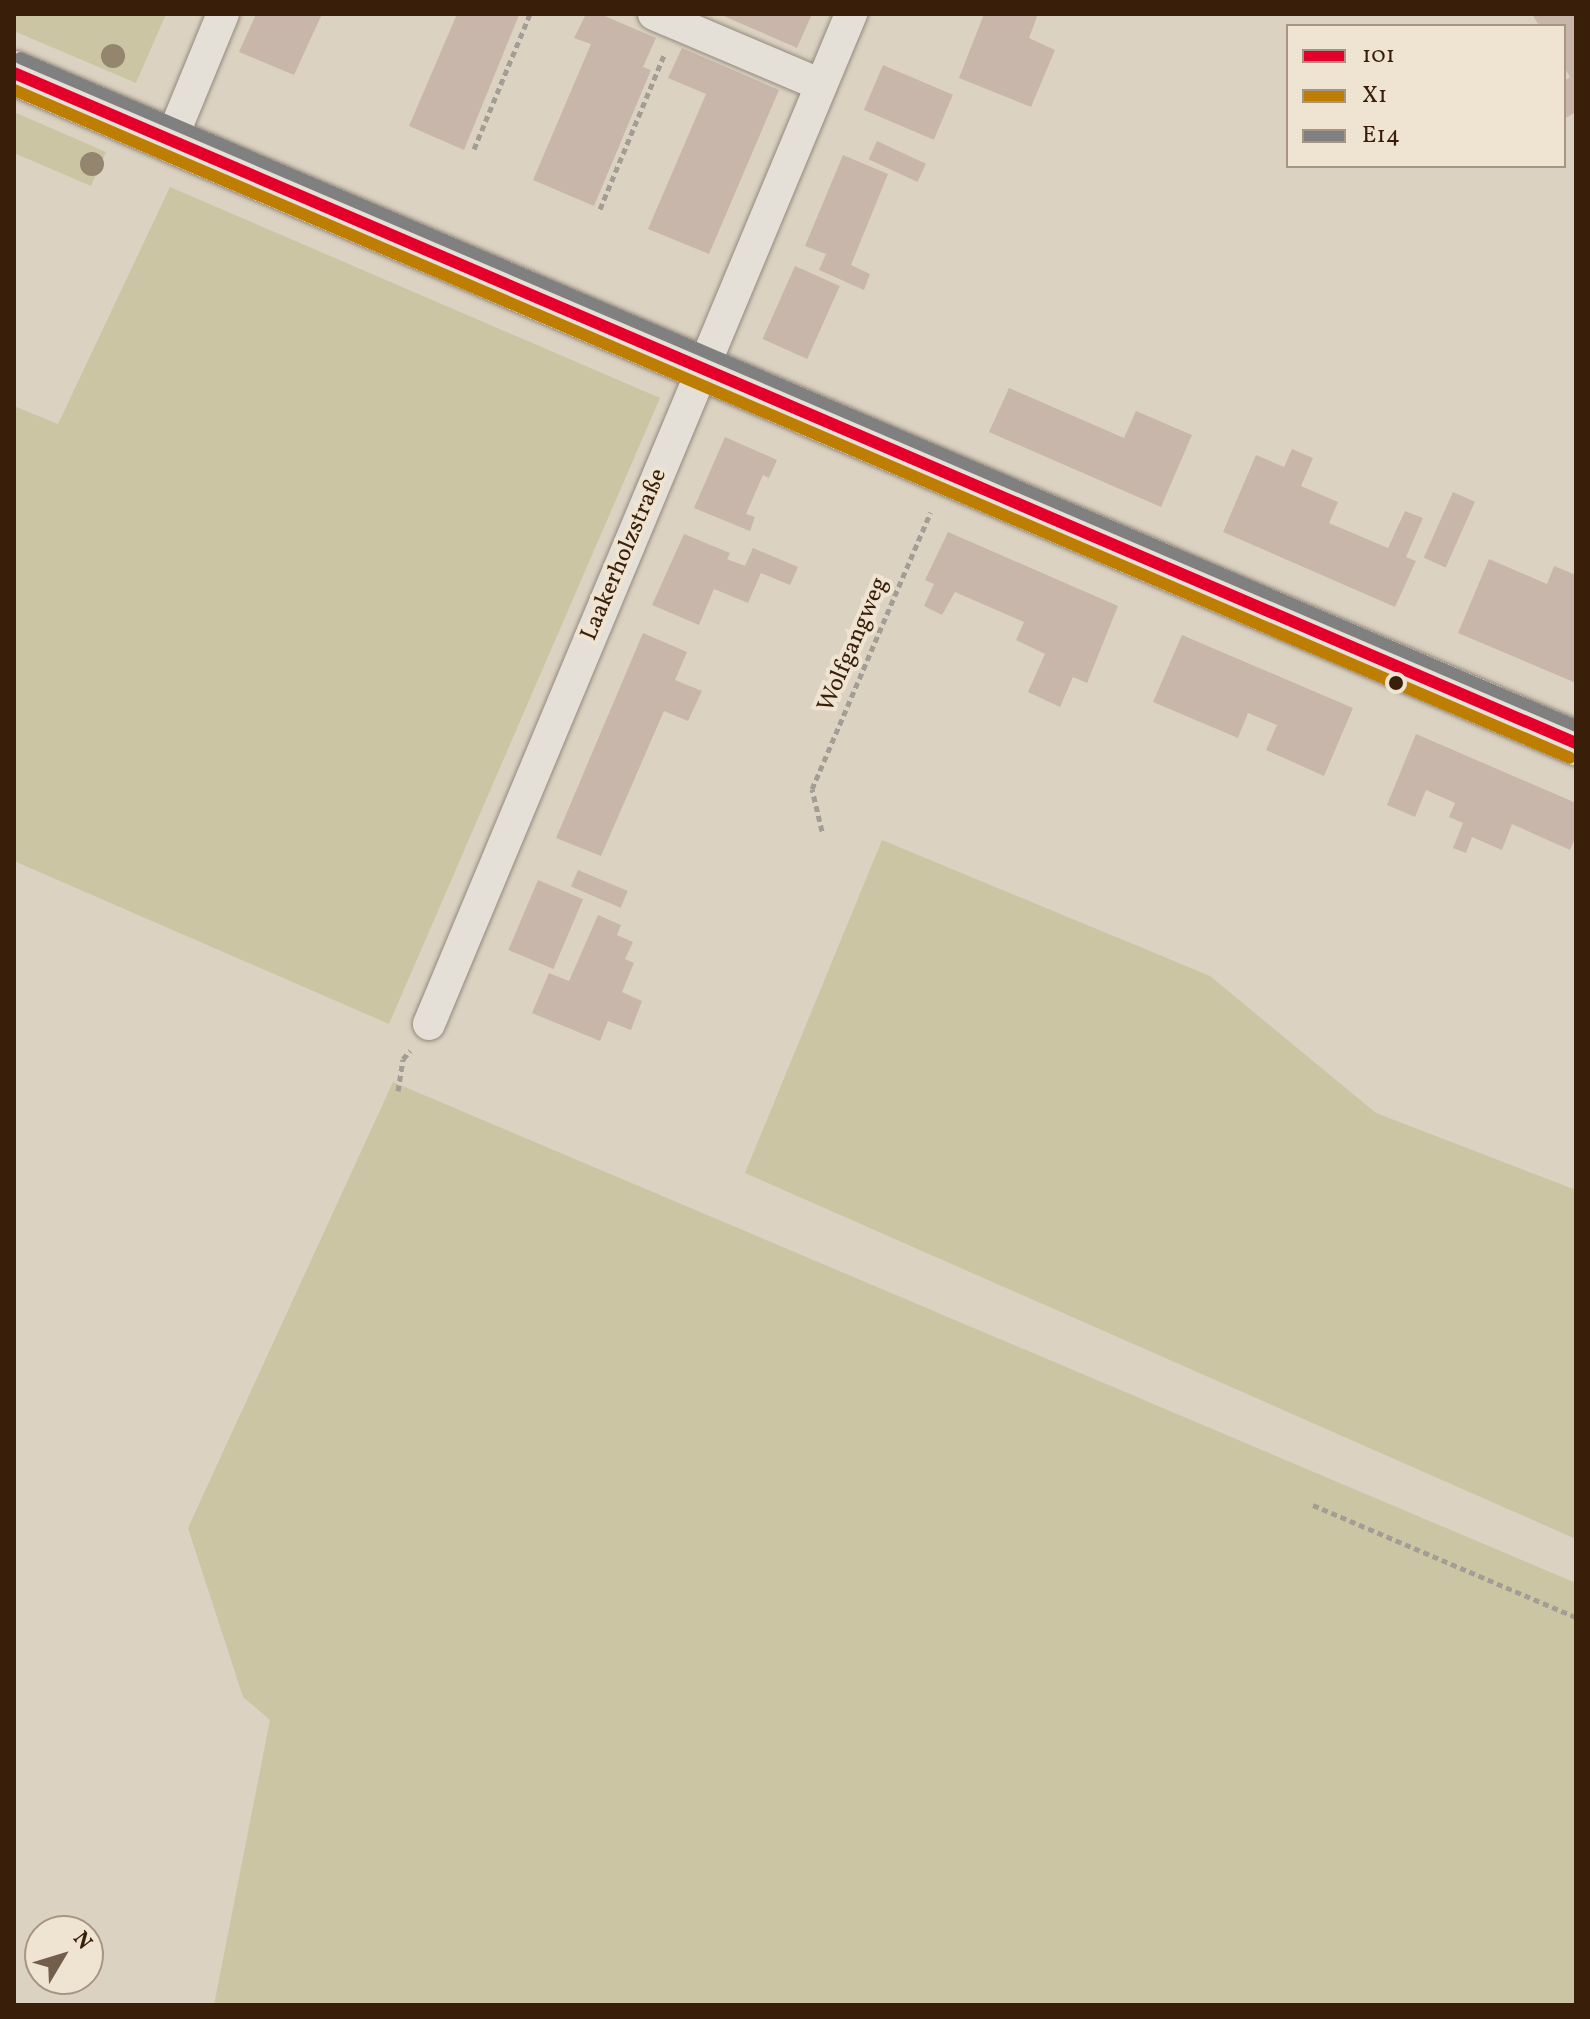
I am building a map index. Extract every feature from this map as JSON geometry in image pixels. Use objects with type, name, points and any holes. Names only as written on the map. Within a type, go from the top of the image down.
[{"type":"main road","points":[[14,73],[1576,743]]},
{"type":"street","points":[[171,140],[223,14]]},
{"type":"street","name":"Laakerholzstraße","points":[[429,1024],[851,14]]},
{"type":"street","points":[[666,19],[821,85]]},
{"type":"path","points":[[474,149],[530,14]]},
{"type":"path","points":[[600,209],[666,19]]},
{"type":"path","name":"Wolfgangweg","points":[[822,831],[812,789],[933,507],[952,477]]},
{"type":"path","points":[[1313,1505],[1576,1617]]},
{"type":"shaded area","points":[[14,14],[166,14],[136,83],[14,31]]},
{"type":"shaded area","points":[[14,112],[106,152],[91,186],[14,153]]},
{"type":"shaded area","points":[[170,187],[660,398],[389,1024],[14,861],[14,406],[58,424]]},
{"type":"shaded area","points":[[882,840],[1210,976],[1376,1113],[1576,1190],[1576,1539],[745,1173]]},
{"type":"shaded area","points":[[393,1082],[1576,1583],[1576,2005],[214,2005],[270,1720],[243,1697],[188,1528]]},
{"type":"building","points":[[256,14],[322,14],[294,75],[239,52]]},
{"type":"building","points":[[457,14],[519,15],[464,150],[409,126]]},
{"type":"building","points":[[586,14],[600,14],[656,38],[643,67],[651,70],[594,206],[533,180],[591,44],[574,38]]},
{"type":"building","points":[[719,14],[812,14],[797,48]]},
{"type":"building","points":[[984,14],[1038,14],[1029,38],[1055,50],[1031,107],[959,78]]},
{"type":"building","points":[[1532,14],[1576,14],[1576,112],[1566,118],[1566,80],[1570,77],[1566,70],[1566,24],[1538,24]]},
{"type":"building","points":[[682,48],[779,90],[709,254],[648,229],[706,94],[668,78]]},
{"type":"building","points":[[883,65],[953,95],[934,140],[864,110]]},
{"type":"building","points":[[877,141],[926,164],[917,182],[869,159]]},
{"type":"building","points":[[843,155],[888,174],[851,265],[870,274],[864,290],[819,270],[826,254],[805,246]]},
{"type":"building","points":[[795,266],[840,286],[807,359],[762,339]]},
{"type":"building","points":[[1009,388],[1124,438],[1136,411],[1192,435],[1161,507],[989,432]]},
{"type":"building","points":[[725,437],[777,460],[769,478],[763,475],[746,514],[755,517],[750,531],[694,508]]},
{"type":"building","points":[[1292,449],[1313,458],[1301,486],[1338,502],[1329,523],[1388,548],[1405,511],[1423,518],[1406,557],[1416,561],[1395,607],[1223,532],[1256,455],[1284,467]]},
{"type":"building","points":[[1453,492],[1475,502],[1446,568],[1424,558]]},
{"type":"building","points":[[948,532],[1118,606],[1087,683],[1073,677],[1060,707],[1028,692],[1045,654],[1016,640],[1024,622],[955,592],[942,615],[924,606],[934,584],[925,580]]},
{"type":"building","points":[[684,534],[730,553],[727,559],[745,566],[753,548],[798,567],[790,585],[761,573],[748,603],[714,589],[699,625],[652,605]]},
{"type":"building","points":[[1489,559],[1547,584],[1554,566],[1576,575],[1576,683],[1458,633]]},
{"type":"building","points":[[643,633],[687,652],[675,680],[702,691],[688,721],[664,711],[601,856],[556,838]]},
{"type":"building","points":[[1182,635],[1353,708],[1324,776],[1266,750],[1277,725],[1248,713],[1238,738],[1153,702]]},
{"type":"building","points":[[1416,734],[1576,803],[1576,836],[1570,850],[1512,824],[1502,850],[1472,837],[1466,853],[1453,848],[1463,823],[1449,817],[1455,803],[1426,790],[1415,817],[1387,805]]},
{"type":"building","points":[[578,870],[628,891],[621,908],[571,887]]},
{"type":"building","points":[[538,880],[583,899],[553,969],[508,950]]},
{"type":"building","points":[[598,915],[621,925],[617,935],[633,942],[625,959],[634,963],[622,992],[642,1001],[631,1030],[608,1021],[600,1041],[532,1013],[549,973],[569,981]]},
{"type":"transit line","name":"E14","points":[[20,58],[1576,726]]},
{"type":"transit line","name":"101","points":[[14,73],[1576,743]]},
{"type":"transit line","name":"X1","points":[[14,90],[1570,758]]}]
